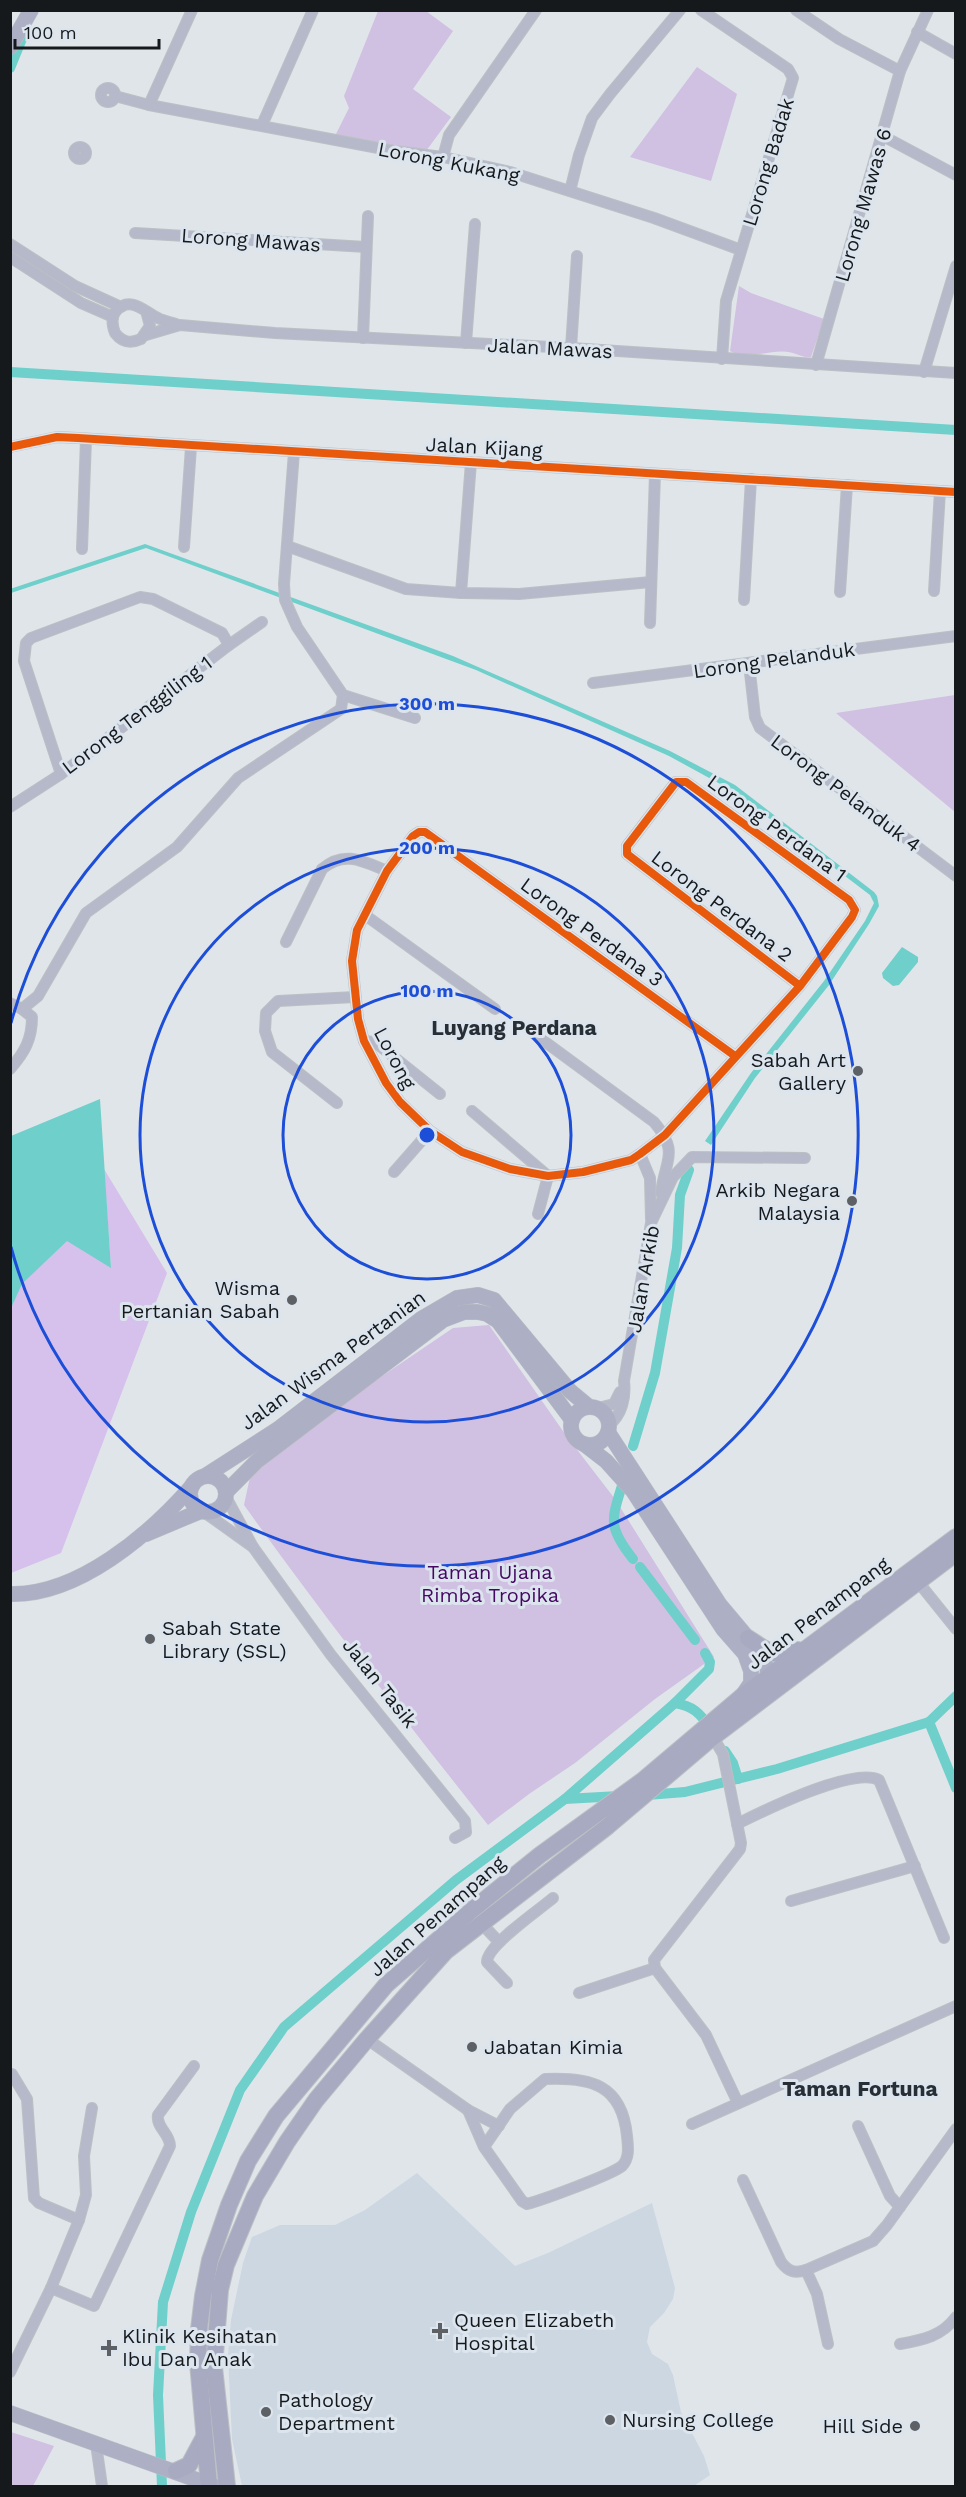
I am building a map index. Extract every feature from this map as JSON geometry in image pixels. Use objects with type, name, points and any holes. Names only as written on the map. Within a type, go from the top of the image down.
[{"type":"main road","name":"Jalan Penampang","points":[[211,2486],[204,2437],[198,2363],[199,2329],[218,2263],[229,2205],[248,2161],[276,2116],[387,1985],[402,1972],[523,1869],[707,1735],[762,1701],[914,1576],[956,1537]]},
{"type":"main road","name":"Jalan Penampang","points":[[227,2487],[214,2367],[218,2263],[287,2142],[316,2100],[446,1951],[627,1810],[672,1770],[736,1703],[811,1645],[914,1576],[956,1553]]},
{"type":"main road","points":[[746,1646],[780,1655],[811,1645]]},
{"type":"main road","points":[[762,1701],[769,1677]]},
{"type":"main road","points":[[341,2038],[367,2039]]},
{"type":"main road","points":[[176,2471],[189,2465],[204,2437]]},
{"type":"street","points":[[10,47],[31,10]]},
{"type":"street","points":[[149,105],[192,10]]},
{"type":"street","points":[[262,125],[313,10]]},
{"type":"street","points":[[443,157],[449,135],[536,10]]},
{"type":"street","points":[[570,191],[592,118],[610,93],[680,10]]},
{"type":"street","name":"Lorong Badak","points":[[701,10],[792,74],[726,301],[722,359]]},
{"type":"street","points":[[796,10],[839,39],[900,71]]},
{"type":"street","name":"Lorong Mawas 6","points":[[816,365],[900,71],[928,10]]},
{"type":"street","points":[[917,32],[956,54]]},
{"type":"street","name":"Lorong Kukang","points":[[115,96],[149,105],[394,151],[443,157],[510,172],[654,218],[741,250]]},
{"type":"street","points":[[883,136],[956,175]]},
{"type":"street","points":[[363,338],[368,216]]},
{"type":"street","points":[[466,343],[475,224]]},
{"type":"street","name":"Lorong Mawas","points":[[135,233],[366,247]]},
{"type":"street","points":[[10,244],[75,286],[121,307]]},
{"type":"street","points":[[571,348],[577,256]]},
{"type":"street","points":[[10,257],[81,303],[113,317]]},
{"type":"street","points":[[924,372],[956,266]]},
{"type":"street","points":[[146,311],[150,326],[146,335],[135,342],[123,340],[115,333],[113,317],[121,307],[132,304],[146,311],[160,320],[180,325]]},
{"type":"street","name":"Jalan Mawas","points":[[146,335],[180,325],[956,373]]},
{"type":"street","name":"Jalan Kijang","points":[[10,447],[57,438],[86,439],[956,492]]},
{"type":"street","points":[[82,549],[86,439]]},
{"type":"street","points":[[184,547],[191,447]]},
{"type":"street","points":[[294,452],[285,600],[297,627],[343,696],[415,718]]},
{"type":"street","points":[[461,593],[471,462]]},
{"type":"street","points":[[650,623],[655,474]]},
{"type":"street","points":[[744,600],[752,479]]},
{"type":"street","points":[[840,592],[847,485]]},
{"type":"street","points":[[934,591],[940,491]]},
{"type":"street","points":[[287,546],[406,589],[519,594],[651,582]]},
{"type":"street","points":[[61,774],[24,661],[26,643],[31,638],[140,597],[153,599],[222,633],[229,645]]},
{"type":"street","name":"Lorong Tenggiling 1","points":[[10,807],[61,774],[262,622]]},
{"type":"street","name":"Lorong Pelanduk","points":[[593,683],[956,636]]},
{"type":"street","name":"Lorong Pelanduk 4","points":[[749,664],[755,717],[760,728],[956,876]]},
{"type":"street","points":[[22,1009],[38,996],[86,913],[177,848],[238,778],[341,709],[343,696]]},
{"type":"street","name":"Lorong Perdana 2","points":[[686,782],[676,782],[626,851],[800,986]]},
{"type":"street","name":"Lorong Perdana 1","points":[[686,782],[849,900],[855,910],[800,986]]},
{"type":"street","name":"Lorong","points":[[429,835],[419,832],[412,836],[387,871],[357,930],[352,961],[358,1019],[364,1041],[386,1083],[400,1102],[430,1131],[462,1152],[488,1162],[548,1176],[583,1172],[636,1157]]},
{"type":"street","name":"Lorong Perdana 3","points":[[429,835],[735,1056]]},
{"type":"street","points":[[286,942],[322,869],[329,863],[353,857],[387,871]]},
{"type":"street","points":[[365,915],[495,1009]]},
{"type":"street","points":[[651,1223],[650,1178],[636,1157],[665,1135],[800,986]]},
{"type":"street","points":[[337,1102],[272,1052],[265,1031],[266,1013],[278,1001],[355,997]]},
{"type":"street","points":[[10,1003],[32,1017],[31,1039],[22,1056],[10,1069]]},
{"type":"street","points":[[533,1033],[654,1122],[665,1135],[670,1150],[660,1201]]},
{"type":"street","points":[[364,1041],[375,1042],[440,1094]]},
{"type":"street","points":[[472,1111],[548,1176],[538,1214]]},
{"type":"street","points":[[394,1172],[430,1131]]},
{"type":"street","name":"Jalan Arkib","points":[[593,1407],[605,1408],[615,1402],[624,1381],[651,1223],[673,1177],[692,1157],[805,1158]]},
{"type":"street","name":"Jalan Wisma Pertanian","points":[[205,1476],[278,1429],[421,1319],[445,1304],[466,1296],[487,1297],[502,1307],[570,1391],[593,1407]]},
{"type":"street","name":"Jalan Wisma Pertanian","points":[[226,1494],[257,1461],[443,1320],[464,1312],[487,1314],[498,1321],[572,1419]]},
{"type":"street","name":"Jalan Arkib","points":[[609,1429],[620,1411],[625,1389],[624,1381]]},
{"type":"street","points":[[736,1703],[751,1683],[746,1646],[609,1429],[606,1415],[593,1407],[578,1411],[572,1419],[574,1437],[615,1469],[633,1491],[723,1629],[746,1646],[762,1658],[769,1677]]},
{"type":"street","points":[[584,1444],[596,1445],[609,1429]]},
{"type":"street","points":[[10,1594],[42,1591],[69,1582],[105,1562],[143,1535],[196,1481],[205,1476],[217,1478],[223,1484],[226,1494],[218,1509],[203,1512],[143,1535]]},
{"type":"street","points":[[192,1486],[191,1502],[203,1512]]},
{"type":"street","name":"Jalan Tasik","points":[[226,1494],[253,1547],[344,1671],[465,1821],[466,1832],[455,1838]]},
{"type":"street","name":"Jalan Tasik","points":[[203,1512],[253,1547]]},
{"type":"street","points":[[914,1576],[956,1629]]},
{"type":"street","points":[[707,1735],[723,1754],[741,1843],[740,1849],[654,1960],[655,1968],[706,2035],[738,2103]]},
{"type":"street","points":[[737,1824],[789,1798],[845,1781],[873,1777],[879,1780],[944,1938]]},
{"type":"street","points":[[791,1901],[915,1866]]},
{"type":"street","points":[[507,1983],[487,1959],[499,1942],[553,1898]]},
{"type":"street","points":[[482,1923],[499,1942]]},
{"type":"street","points":[[579,1993],[655,1968]]},
{"type":"street","points":[[692,2124],[956,2006]]},
{"type":"street","points":[[367,2039],[468,2110],[499,2126]]},
{"type":"street","points":[[51,2288],[94,2306],[170,2146],[169,2137],[158,2123],[158,2115],[194,2066]]},
{"type":"street","points":[[12,2074],[27,2099],[34,2198],[39,2203],[79,2220]]},
{"type":"street","points":[[468,2110],[484,2147],[522,2201],[527,2204],[622,2166],[629,2152],[620,2103],[605,2089],[577,2079],[544,2079],[510,2109],[484,2147]]},
{"type":"street","points":[[10,2373],[51,2288],[79,2220],[86,2195],[84,2156],[92,2108]]},
{"type":"street","points":[[858,2126],[890,2196],[900,2207]]},
{"type":"street","points":[[742,2180],[781,2262],[787,2270],[793,2272],[806,2270],[873,2241],[956,2129]]},
{"type":"street","points":[[806,2270],[817,2294],[828,2344]]},
{"type":"street","points":[[900,2344],[926,2340],[948,2327],[956,2317]]},
{"type":"street","points":[[10,2413],[176,2471],[211,2486]]},
{"type":"street","points":[[96,2444],[102,2487]]},
{"type":"street","points":[[176,2471],[192,2487]]},
{"type":"shaded area","points":[[104,1169],[167,1273],[61,1553],[11,1573],[10,1308],[22,1284],[67,1240],[111,1267]]},
{"type":"shaded area","name":"Queen Elizabeth Hospital","points":[[417,2173],[515,2266],[548,2253],[652,2203],[675,2288],[673,2299],[664,2313],[650,2327],[647,2342],[652,2354],[668,2364],[673,2375],[681,2412],[704,2456],[710,2475],[694,2486],[242,2486],[232,2439],[228,2355],[231,2320],[243,2263],[252,2237],[280,2225],[335,2225],[365,2210]]},
{"type":"green space","points":[[378,11],[426,11],[453,31],[413,89],[451,117],[426,151],[335,136],[349,108],[344,96]]},
{"type":"green space","points":[[697,67],[737,94],[711,181],[630,157]]},
{"type":"green space","points":[[739,286],[751,293],[824,319],[811,357],[788,352],[744,355],[730,351]]},
{"type":"green space","points":[[955,695],[955,812],[836,713]]},
{"type":"green space","name":"Taman Ujana Rimba Tropika","points":[[489,1325],[565,1434],[615,1499],[714,1657],[655,1699],[575,1763],[488,1825],[244,1505],[250,1477],[335,1408],[453,1328]]},
{"type":"green space","points":[[11,2432],[54,2446],[33,2486],[11,2486]]},
{"type":"water","points":[[145,544],[453,656],[670,751],[735,785],[874,892],[879,906],[869,924],[829,985],[755,1078],[711,1145],[705,1141],[751,1073],[824,981],[865,921],[874,903],[870,895],[733,791],[669,756],[476,670],[146,548],[11,593],[10,589]]},
{"type":"water","points":[[902,947],[918,957],[918,962],[899,985],[893,986],[883,978],[882,973]]},
{"type":"water","points":[[100,1099],[111,1268],[67,1241],[22,1284],[11,1308],[11,1136]]},
{"type":"waterway","points":[[10,68],[26,29]]},
{"type":"waterway","points":[[10,372],[956,430]]},
{"type":"waterway","points":[[633,1446],[655,1373],[677,1248],[680,1195],[689,1170]]},
{"type":"waterway","points":[[624,1479],[614,1513],[614,1521],[619,1538],[633,1559]]},
{"type":"waterway","points":[[640,1567],[695,1640]]},
{"type":"waterway","points":[[675,1703],[709,1669],[710,1662],[705,1653]]},
{"type":"waterway","points":[[647,1795],[685,1792],[777,1769],[929,1722],[956,1696]]},
{"type":"waterway","points":[[565,1799],[675,1703],[696,1711],[710,1728]]},
{"type":"waterway","points":[[929,1722],[956,1788]]},
{"type":"waterway","points":[[725,1751],[733,1763],[738,1779]]},
{"type":"waterway","points":[[162,2486],[158,2395],[163,2302],[191,2212],[240,2090],[284,2027],[456,1880],[565,1799],[619,1796]]},
{"type":"cycle path","points":[[10,447],[57,437],[956,492]]},
{"type":"cycle path","points":[[735,1056],[425,832],[419,832],[413,836],[387,871],[357,930],[352,961],[358,1019],[364,1041],[386,1083],[400,1102],[430,1131],[462,1152],[510,1169],[548,1176],[583,1172],[631,1160],[665,1135],[800,986],[855,910],[849,900],[686,782],[676,782],[627,846],[627,854],[800,986]]},
{"type":"place","name":"Sabah Art Gallery","points":[[858,1071]]},
{"type":"place","name":"Arkib Negara Malaysia","points":[[852,1201]]},
{"type":"place","name":"Wisma Pertanian Sabah","points":[[292,1300]]},
{"type":"place","name":"Sabah State Library (SSL)","points":[[150,1639]]},
{"type":"place","name":"Jabatan Kimia","points":[[472,2047]]},
{"type":"place","name":"Queen Elizabeth Hospital","points":[[440,2331]]},
{"type":"place","name":"Klinik Kesihatan Ibu Dan Anak","points":[[109,2348]]},
{"type":"place","name":"Pathology Department","points":[[266,2412]]},
{"type":"place","name":"Nursing College","points":[[610,2420]]},
{"type":"place","name":"Hill Side","points":[[915,2426]]},
{"type":"district","name":"Luyang Perdana","points":[[514,1028]]},
{"type":"district","name":"Taman Fortuna","points":[[860,2089]]}]
